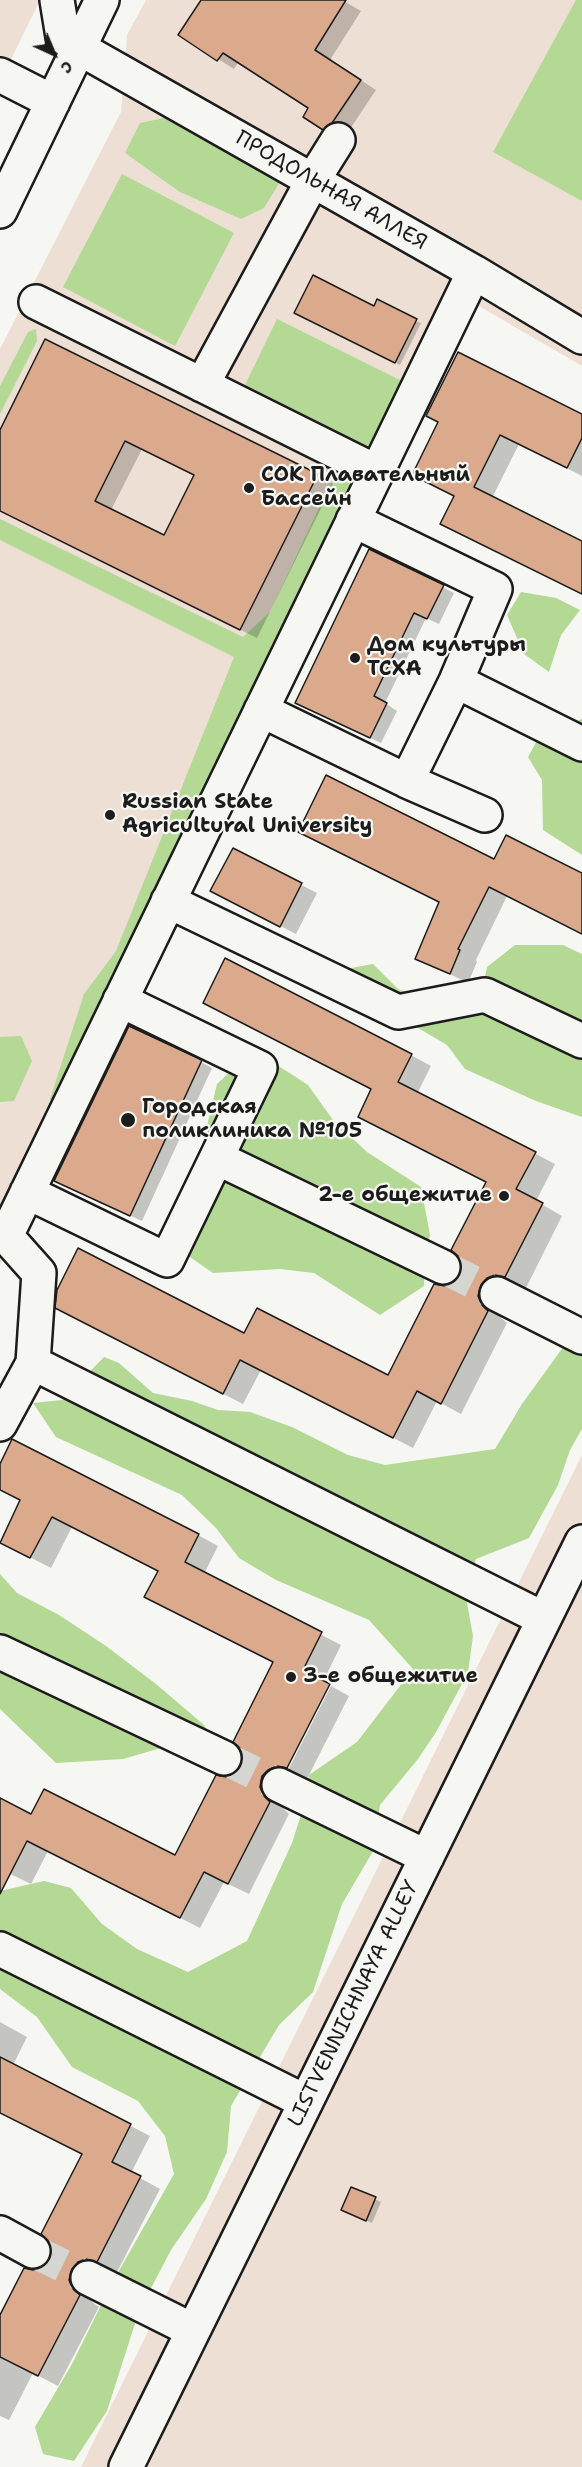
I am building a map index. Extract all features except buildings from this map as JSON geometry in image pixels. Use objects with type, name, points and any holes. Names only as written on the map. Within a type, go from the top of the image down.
[{"type":"street","points":[[57,0],[63,37],[79,48]]},
{"type":"street","points":[[0,211],[102,0]]},
{"type":"street","name":"ПРОДОЛЬНАЯ АЛЛЕЯ","points":[[79,48],[474,272],[582,337]]},
{"type":"street","points":[[0,75],[53,102]]},
{"type":"street","points":[[202,385],[313,180],[338,140]]},
{"type":"street","points":[[0,1424],[33,1363],[39,1273],[3,1238],[474,272]]},
{"type":"street","points":[[36,302],[377,472]]},
{"type":"street","points":[[353,520],[495,589],[456,681],[408,781]]},
{"type":"street","points":[[456,681],[582,744]]},
{"type":"street","points":[[261,710],[408,781],[485,815]]},
{"type":"street","points":[[168,901],[398,1012],[485,995],[582,1041]]},
{"type":"street","points":[[27,1192],[167,1260],[217,1158],[260,1068],[120,1000]]},
{"type":"street","points":[[217,1158],[442,1267]]},
{"type":"street","points":[[497,1294],[582,1337]]},
{"type":"street","points":[[33,1363],[544,1619]]},
{"type":"street","name":"LISTVENNICHNAYA ALLEY","points":[[126,2467],[582,1542]]},
{"type":"street","points":[[0,1652],[224,1758]]},
{"type":"street","points":[[279,1785],[427,1857]]},
{"type":"street","points":[[0,1948],[306,2102]]},
{"type":"street","points":[[0,2233],[33,2251]]},
{"type":"street","points":[[88,2278],[192,2330]]},
{"type":"shaded area","points":[[0,0],[40,0],[0,82]]},
{"type":"shaded area","name":"Russian State Agricultural University","points":[[146,0],[582,0],[582,366],[472,302],[0,1264],[0,349],[121,112],[127,35]]},
{"type":"shaded area","points":[[582,1455],[582,2467],[81,2467]]},
{"type":"green space","points":[[576,0],[582,0],[582,201],[493,152]]},
{"type":"green space","points":[[178,115],[281,180],[264,208],[241,219],[180,192],[125,153],[140,123]]},
{"type":"green space","points":[[122,174],[234,233],[175,346],[63,287]]},
{"type":"green space","points":[[277,319],[406,383],[373,449],[245,385]]},
{"type":"green space","points":[[36,329],[37,341],[0,414],[0,386],[28,332]]},
{"type":"green space","points":[[267,434],[372,461],[153,906],[153,973],[61,1106],[55,1108],[50,1099],[84,994],[116,951],[234,657],[0,540],[0,519],[243,637],[270,612],[332,480],[315,461]]},
{"type":"green space","points":[[521,592],[556,598],[580,610],[561,635],[549,672],[524,654],[507,615]]},
{"type":"green space","points":[[582,719],[582,855],[543,830],[542,780],[528,757],[540,735]]},
{"type":"green space","points":[[515,945],[563,945],[582,954],[582,1117],[536,1101],[465,1069],[447,1045],[418,1028],[388,1023],[346,969],[373,964],[398,989],[446,1008],[479,1005],[487,967]]},
{"type":"green space","points":[[21,1036],[32,1061],[14,1101],[0,1102],[0,1037]]},
{"type":"green space","points":[[254,1050],[308,1085],[333,1120],[367,1152],[421,1187],[430,1235],[425,1255],[424,1286],[380,1315],[314,1273],[280,1269],[213,1273],[174,1246],[197,1167],[217,1084]]},
{"type":"green space","points":[[582,1321],[582,1429],[570,1450],[558,1485],[529,1538],[476,1559],[465,1592],[473,1636],[468,1673],[436,1732],[418,1759],[380,1805],[372,1853],[342,1904],[313,1992],[279,2025],[231,2106],[227,2152],[206,2199],[171,2250],[139,2311],[107,2411],[74,2461],[43,2454],[35,2427],[72,2364],[112,2283],[174,2174],[165,2136],[138,2101],[72,2067],[37,2017],[0,1989],[0,1891],[44,1881],[71,1888],[102,1924],[137,1949],[188,1972],[247,1941],[292,1843],[301,1815],[309,1775],[357,1742],[413,1669],[369,1620],[276,1580],[239,1558],[216,1528],[182,1495],[56,1437],[33,1403],[62,1400],[104,1357],[119,1363],[153,1393],[192,1401],[218,1410],[250,1412],[292,1427],[348,1455],[385,1465],[495,1449],[522,1404]]},
{"type":"green space","points":[[0,1574],[17,1593],[59,1615],[106,1646],[156,1684],[204,1725],[216,1745],[188,1757],[161,1748],[123,1759],[56,1763],[0,1709]]},
{"type":"tunnel","points":[[443,1267],[497,1294]]},
{"type":"tunnel","points":[[224,1758],[279,1785]]},
{"type":"tunnel","points":[[33,2251],[88,2278]]},
{"type":"place","name":"СОК Плавательный Бассейн","points":[[249,488]]},
{"type":"place","name":"Дом культуры ТСХА","points":[[355,658]]},
{"type":"place","name":"Russian State Agricultural University","points":[[110,815]]},
{"type":"place","name":"Городская поликлиника №105","points":[[128,1120]]},
{"type":"place","name":"2-е общежитие","points":[[504,1196]]},
{"type":"place","name":"3-е общежитие","points":[[291,1677]]}]
